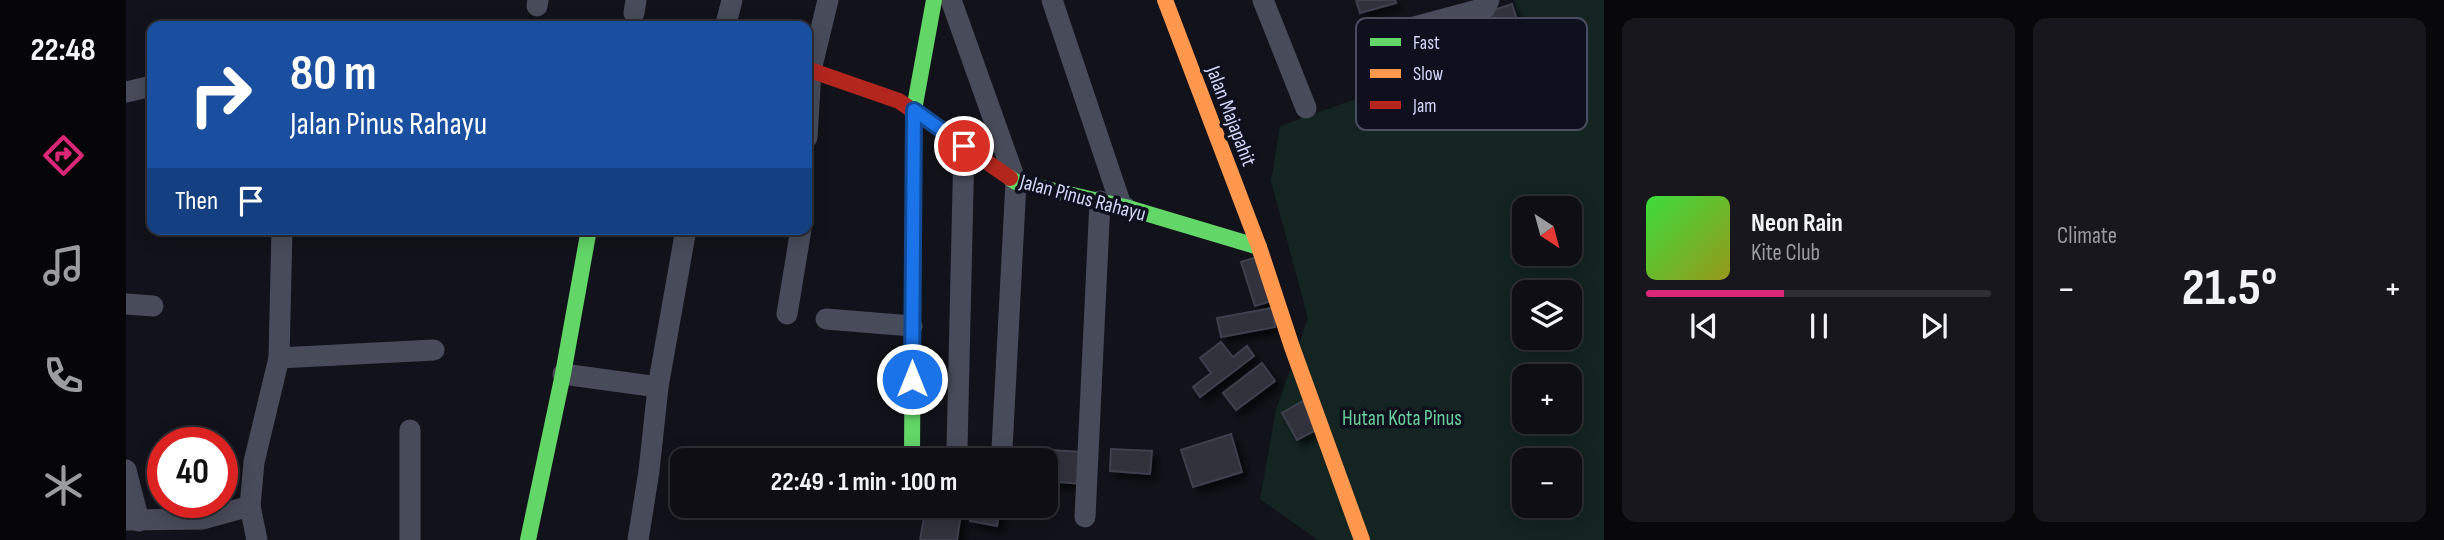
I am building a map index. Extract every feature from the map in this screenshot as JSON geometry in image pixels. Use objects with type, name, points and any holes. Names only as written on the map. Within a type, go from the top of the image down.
[{"type":"street","points":[[727,21],[732,0]]},
{"type":"street","points":[[812,58],[828,0]]},
{"type":"street","points":[[912,448],[914,110],[934,0]]},
{"type":"street","points":[[951,0],[1016,183],[1002,448]]},
{"type":"street","points":[[1052,0],[1121,205],[1125,207]]},
{"type":"street","name":"Jalan Majapahit","points":[[1165,0],[1258,247],[1362,540]]},
{"type":"street","points":[[1263,0],[1306,108]]},
{"type":"street","points":[[1448,18],[1485,8],[1489,0]]},
{"type":"street","name":"Jalan Pinus Rahayu","points":[[812,70],[899,101],[1016,183],[1125,207],[1258,247]]},
{"type":"street","points":[[126,92],[147,87]]},
{"type":"street","points":[[957,448],[964,146]]},
{"type":"street","points":[[1085,517],[1100,201]]},
{"type":"street","points":[[257,540],[250,506],[254,462],[279,358],[282,235]]},
{"type":"street","points":[[528,540],[563,374],[588,235]]},
{"type":"street","points":[[638,540],[658,387],[685,235]]},
{"type":"street","points":[[787,314],[800,235]]},
{"type":"street","points":[[126,304],[153,306]]},
{"type":"street","points":[[826,319],[912,326]]},
{"type":"street","points":[[279,358],[434,350]]},
{"type":"street","points":[[563,374],[658,387]]},
{"type":"street","points":[[410,430],[410,540]]},
{"type":"street","points":[[126,470],[132,520],[203,519],[250,506]]},
{"type":"green space","name":"Hutan Kota Pinus","points":[[1515,0],[1604,0],[1604,540],[1318,540],[1260,499],[1276,410],[1308,318],[1271,181],[1280,126],[1356,99],[1356,130],[1587,130],[1587,18],[1518,18]]},
{"type":"building","points":[[1356,0],[1395,0],[1396,3],[1360,13]]},
{"type":"building","points":[[1512,4],[1516,18],[1486,18],[1485,13]]},
{"type":"building","points":[[1260,256],[1274,300],[1255,306],[1241,262]]},
{"type":"building","points":[[1272,308],[1275,327],[1221,337],[1217,318]]},
{"type":"building","points":[[1221,342],[1233,357],[1247,346],[1254,356],[1200,397],[1193,387],[1211,373],[1200,358]]},
{"type":"building","points":[[1262,363],[1275,381],[1236,410],[1223,393]]},
{"type":"building","points":[[1303,401],[1318,429],[1297,440],[1282,413]]},
{"type":"building","points":[[1231,434],[1242,472],[1193,487],[1181,450]]},
{"type":"building","points":[[1111,449],[1152,451],[1150,474],[1110,471]]},
{"type":"building","points":[[1058,450],[1083,452],[1081,484],[1058,482]]},
{"type":"building","points":[[924,518],[960,518],[957,540],[920,540]]},
{"type":"building","points":[[971,518],[998,518],[997,526],[970,521]]},
{"type":"traffic: fast","points":[[912,448],[914,110],[934,0]]},
{"type":"traffic: fast","points":[[1010,178],[1016,182],[1125,207],[1259,247]]},
{"type":"traffic: fast","points":[[528,540],[563,374],[588,235]]},
{"type":"traffic: slow","points":[[1165,0],[1259,247],[1362,540]]},
{"type":"traffic: jam","points":[[812,71],[899,101],[1010,178]]},
{"type":"route","points":[[912,379],[914,110],[964,146]]}]
